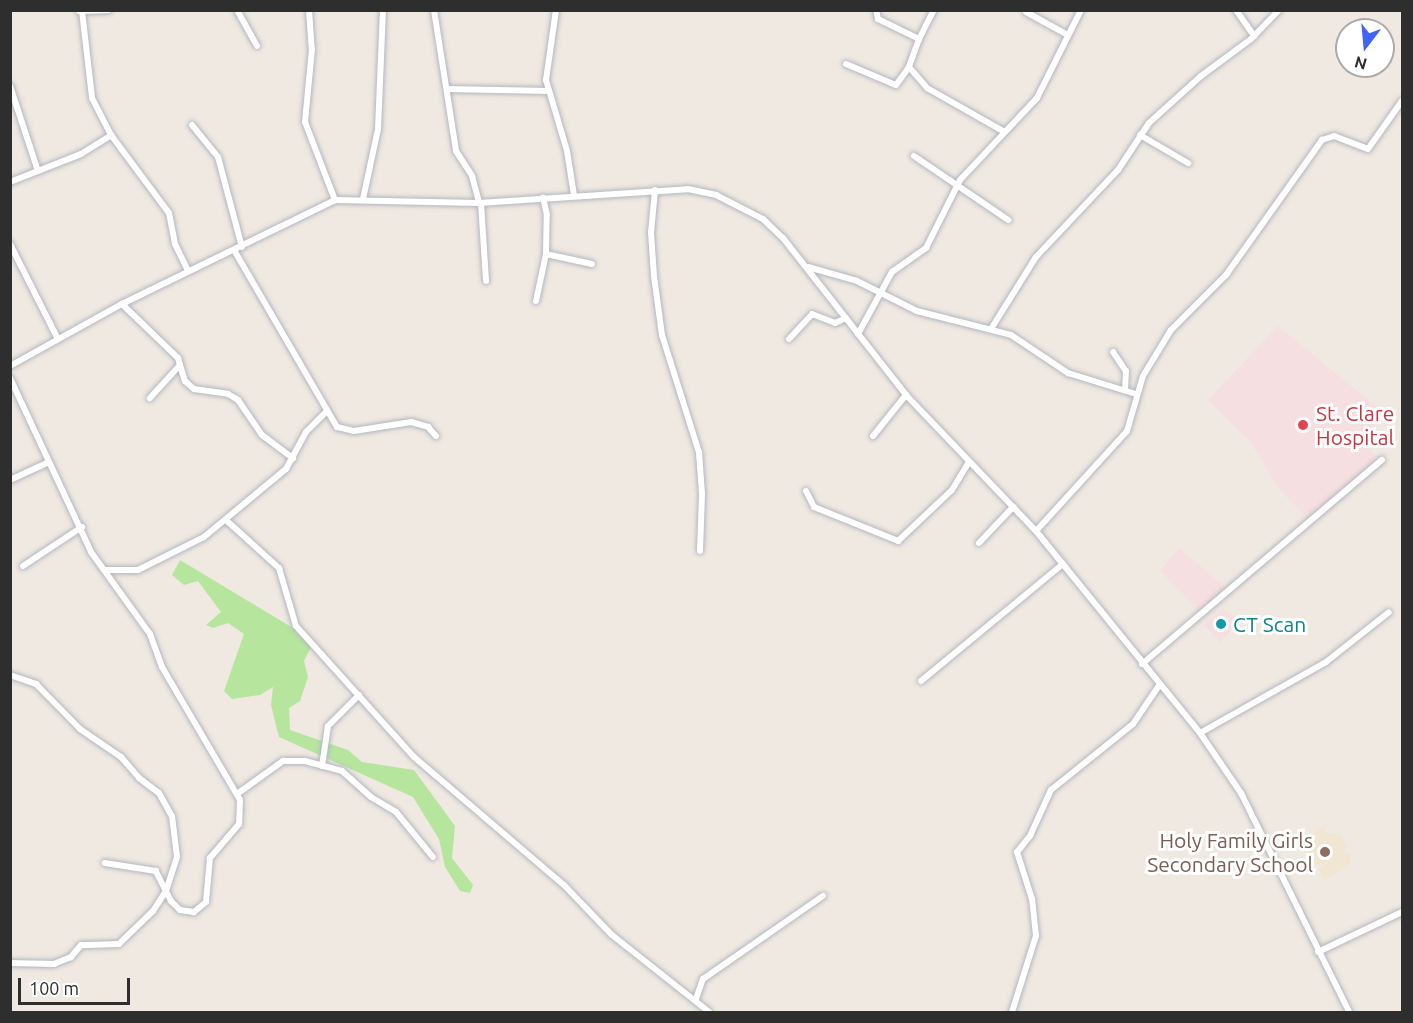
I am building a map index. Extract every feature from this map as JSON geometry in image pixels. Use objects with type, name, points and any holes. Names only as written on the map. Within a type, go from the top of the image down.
[{"type":"street","points":[[109,10],[80,11],[92,98],[111,135],[169,213],[175,244],[188,271]]},
{"type":"street","points":[[237,10],[257,46]]},
{"type":"street","points":[[309,10],[312,49],[305,122],[335,200]]},
{"type":"street","points":[[363,200],[378,129],[383,10]]},
{"type":"street","points":[[434,10],[456,151],[472,176],[480,203],[486,281]]},
{"type":"street","points":[[556,10],[547,58],[548,91],[567,151],[574,195]]},
{"type":"street","points":[[876,10],[878,19],[919,39]]},
{"type":"street","points":[[846,64],[896,85],[909,67],[919,39],[934,10]]},
{"type":"street","points":[[858,334],[892,272],[926,248],[955,188],[1003,131],[1037,98],[1081,10]]},
{"type":"street","points":[[1236,10],[1254,36]]},
{"type":"street","points":[[991,329],[1036,257],[1118,170],[1140,135],[1201,76],[1254,36],[1279,10]]},
{"type":"street","points":[[1026,12],[1068,35]]},
{"type":"street","points":[[909,67],[936,95],[1003,131]]},
{"type":"street","points":[[10,86],[38,171]]},
{"type":"street","points":[[448,90],[548,91]]},
{"type":"street","points":[[1036,531],[1126,431],[1136,394],[1171,330],[1226,274],[1322,140],[1334,135],[1368,149],[1402,100]]},
{"type":"street","points":[[192,125],[218,157],[242,247]]},
{"type":"street","points":[[10,182],[81,154],[111,135]]},
{"type":"street","points":[[1140,135],[1188,164]]},
{"type":"street","points":[[914,156],[955,188],[1008,220]]},
{"type":"street","points":[[10,366],[122,304],[335,200],[480,203],[688,189],[716,195],[763,219],[808,267],[906,395],[1036,531],[1200,733],[1241,793],[1286,879],[1318,952],[1349,1012]]},
{"type":"street","points":[[656,190],[651,233],[654,276],[662,335],[699,452],[702,494],[700,551]]},
{"type":"street","points":[[536,301],[546,254],[547,214],[543,197]]},
{"type":"street","points":[[10,244],[58,339]]},
{"type":"street","points":[[234,250],[295,349],[326,412],[338,427],[346,431],[411,422],[428,427],[436,436]]},
{"type":"street","points":[[546,254],[592,264]]},
{"type":"street","points":[[808,267],[880,291],[917,311],[1011,334],[1068,373],[1136,394]]},
{"type":"street","points":[[122,304],[171,348],[185,381],[194,389],[228,394],[238,400],[267,440],[293,458]]},
{"type":"street","points":[[789,339],[812,314],[835,323],[846,318]]},
{"type":"street","points":[[1113,352],[1126,370],[1125,389]]},
{"type":"street","points":[[150,398],[180,366]]},
{"type":"street","points":[[10,378],[49,462],[104,570],[150,634],[162,667],[237,794],[239,824],[208,862],[206,902],[195,912],[184,911],[171,901],[156,871],[105,862]]},
{"type":"street","points":[[873,436],[906,395]]},
{"type":"street","points":[[104,570],[138,570],[154,564],[226,520],[273,481],[293,458],[306,432],[326,412]]},
{"type":"street","points":[[1142,664],[1382,460]]},
{"type":"street","points":[[10,480],[49,462]]},
{"type":"street","points":[[806,491],[814,507],[898,541],[952,490],[969,462]]},
{"type":"street","points":[[979,543],[1013,507]]},
{"type":"street","points":[[226,520],[279,568],[296,626],[414,757],[564,885],[612,935],[696,999],[709,1012]]},
{"type":"street","points":[[23,566],[82,527]]},
{"type":"street","points":[[921,681],[1063,564]]},
{"type":"street","points":[[1200,733],[1326,662],[1389,612]]},
{"type":"street","points":[[10,675],[36,684],[80,729],[121,757],[167,802],[177,857],[166,891],[147,918],[119,944],[81,945],[70,957],[54,964],[10,963]]},
{"type":"street","points":[[1012,1012],[1036,936],[1032,899],[1017,852],[1030,836],[1051,790],[1133,723],[1160,684]]},
{"type":"street","points":[[322,766],[328,726],[359,695]]},
{"type":"street","points":[[237,794],[283,761],[342,771],[370,797],[396,812],[433,857]]},
{"type":"street","points":[[696,999],[703,979],[823,896]]},
{"type":"street","points":[[1318,952],[1402,912]]},
{"type":"shaded area","name":"St. Clare Hospital","points":[[1278,326],[1377,407],[1371,451],[1379,459],[1309,520],[1278,488],[1250,441],[1208,400]]},
{"type":"shaded area","points":[[1179,548],[1229,590],[1201,612],[1160,571]]},
{"type":"shaded area","points":[[1223,608],[1241,621],[1220,642],[1204,625]]},
{"type":"shaded area","name":"Holy Family Girls Secondary School","points":[[1323,826],[1327,833],[1340,834],[1347,846],[1341,854],[1349,853],[1353,861],[1325,880],[1319,870],[1325,863],[1313,865],[1307,855],[1312,843],[1309,836]]},
{"type":"green space","points":[[180,560],[303,634],[312,645],[304,661],[308,677],[300,701],[289,708],[290,730],[348,750],[362,762],[414,770],[455,826],[452,858],[473,885],[470,893],[460,891],[445,867],[439,839],[413,797],[279,737],[271,705],[273,687],[260,695],[232,699],[224,691],[244,634],[228,623],[213,628],[206,625],[221,612],[198,581],[184,585],[172,575]]},
{"type":"place","name":"St. Clare Hospital","points":[[1303,425]]},
{"type":"place","name":"CT Scan","points":[[1221,624]]},
{"type":"place","name":"Holy Family Girls Secondary School","points":[[1325,852]]}]
